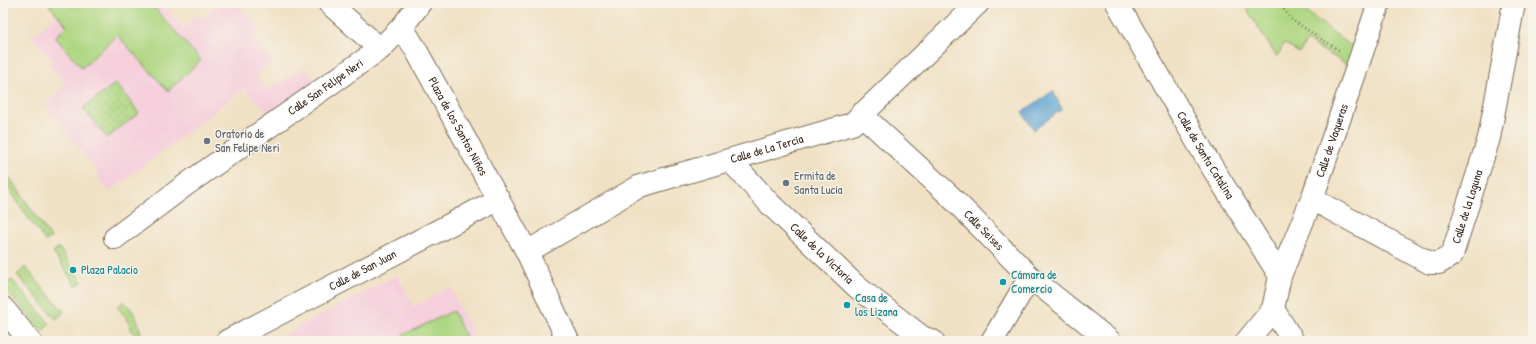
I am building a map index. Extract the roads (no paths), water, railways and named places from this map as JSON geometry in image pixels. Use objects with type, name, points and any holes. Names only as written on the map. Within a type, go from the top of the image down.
[{"type":"street","points":[[329,3],[380,49]]},
{"type":"street","points":[[402,27],[420,3]]},
{"type":"street","name":"Calle de La Tercia","points":[[527,252],[640,186],[852,124],[978,3]]},
{"type":"street","name":"Calle de Santa Catalina","points":[[1117,3],[1208,159],[1280,276]]},
{"type":"street","name":"Calle de Vaqueras","points":[[1280,276],[1312,199],[1379,3]]},
{"type":"street","name":"Calle de la Laguna","points":[[1312,199],[1430,263],[1439,263],[1452,255],[1489,138],[1514,3]]},
{"type":"street","name":"Calle San Felipe Neri","points":[[115,238],[187,184],[380,49],[402,27]]},
{"type":"street","name":"Plaza de los Santos Niños","points":[[402,27],[499,199],[527,252],[568,341]]},
{"type":"street","name":"Calle Seises","points":[[861,114],[948,194],[1030,277],[1110,341]]},
{"type":"street","name":"Calle de la Victoria","points":[[730,160],[770,204],[858,287],[924,340]]},
{"type":"street","name":"Calle de San Juan","points":[[226,341],[499,199]]},
{"type":"street","points":[[1247,341],[1274,309],[1280,276]]},
{"type":"street","points":[[992,341],[1030,277]]},
{"type":"street","points":[[3,308],[30,341]]},
{"type":"street","points":[[1274,309],[1293,341]]},
{"type":"water","points":[[1053,91],[1062,109],[1034,130],[1022,112]]},
{"type":"place","name":"Oratorio de San Felipe Neri","points":[[207,141]]},
{"type":"place","name":"Ermita de Santa Lucía","points":[[786,183]]},
{"type":"place","name":"Plaza Palacio","points":[[73,270]]},
{"type":"place","name":"Cámara de Comercio","points":[[1003,282]]},
{"type":"place","name":"Casa de los Lizana","points":[[847,305]]}]
